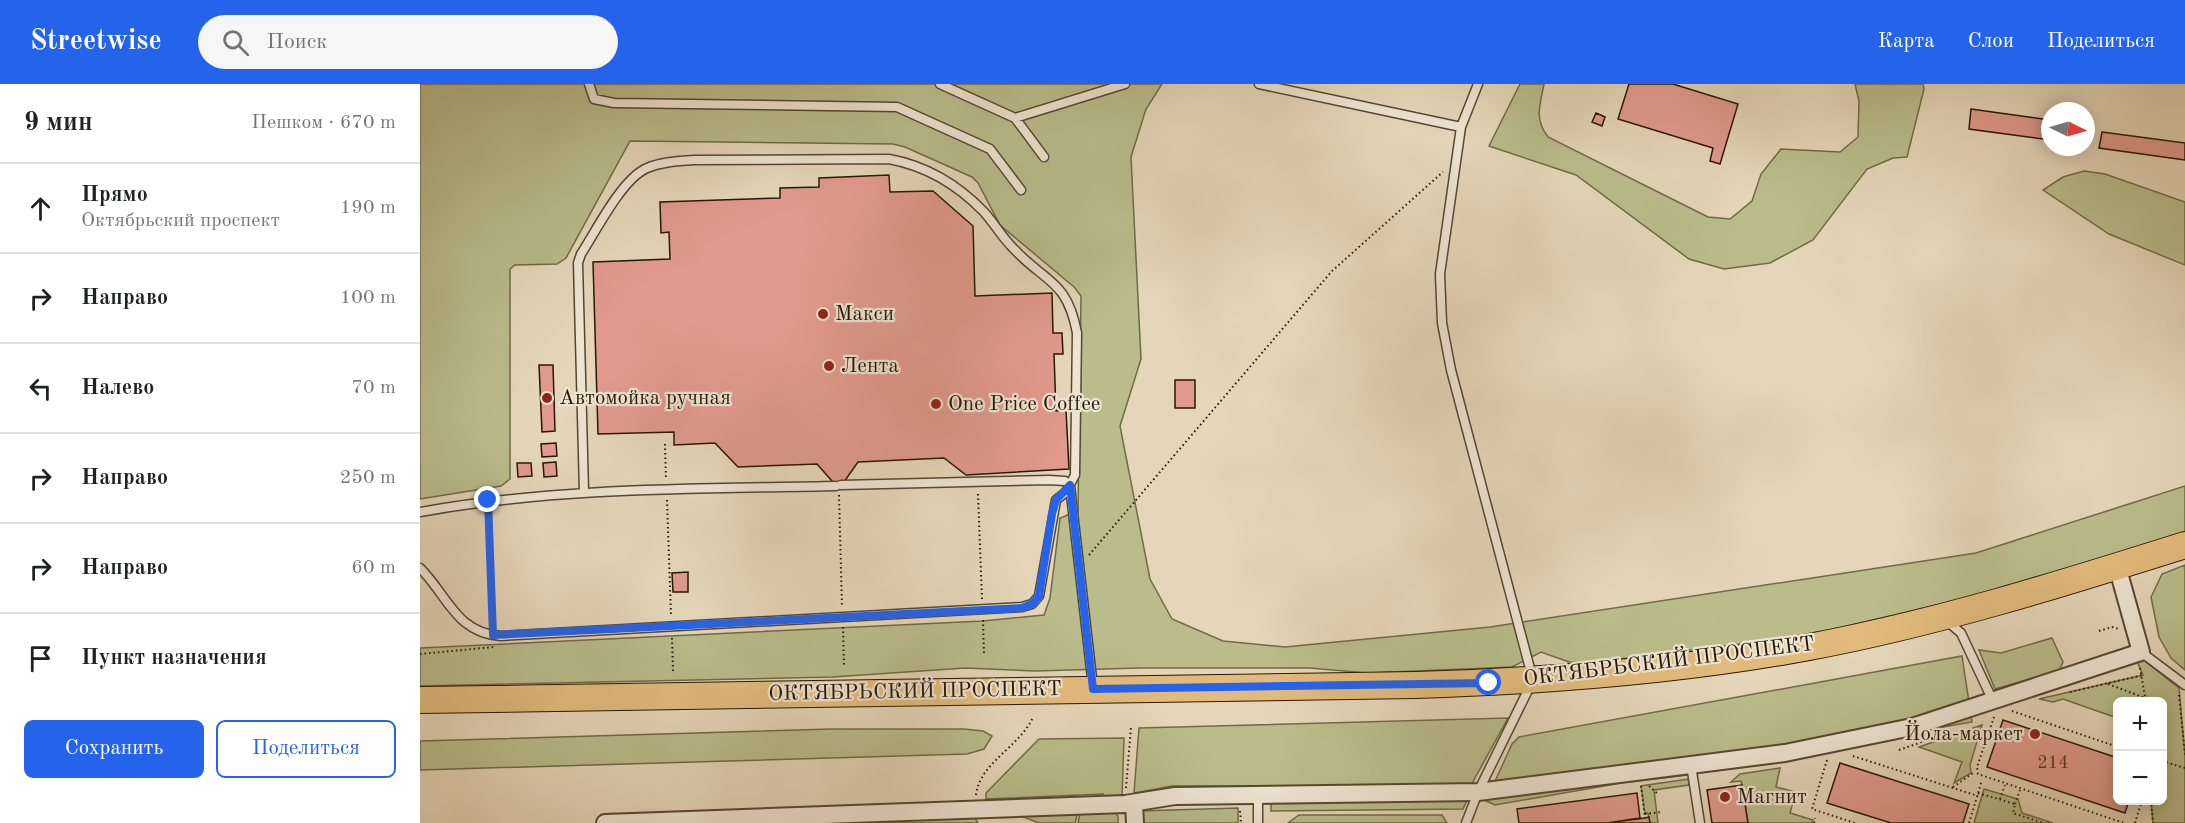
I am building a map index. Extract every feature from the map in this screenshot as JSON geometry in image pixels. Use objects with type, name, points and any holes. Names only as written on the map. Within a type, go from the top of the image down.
[{"type":"main road","name":"ОКТЯБРЬСКИЙ ПРОСПЕКТ","points":[[420,700],[1416,685],[1533,680],[1735,658],[1808,647],[1936,618],[2185,545]]},
{"type":"street","points":[[605,823],[982,816],[1130,796],[1478,792],[1785,753],[1997,707],[2138,653],[2117,566]]},
{"type":"street","points":[[1130,796],[1135,823]]},
{"type":"lane","points":[[589,84],[594,99],[614,103],[897,106],[990,149],[1021,190]]},
{"type":"lane","points":[[940,84],[1015,118],[1044,157]]},
{"type":"lane","points":[[1015,118],[1125,84]]},
{"type":"lane","points":[[1259,84],[1461,127]]},
{"type":"lane","points":[[1466,823],[1478,792],[1533,680],[1450,370],[1442,323],[1440,274],[1456,160],[1461,127],[1478,84]]},
{"type":"lane","points":[[420,568],[470,628],[493,635],[1022,608],[1032,604],[1039,596],[1056,500],[1075,476],[1077,333],[1073,314],[1066,296],[1057,284],[1015,251],[986,214],[955,184],[926,170],[889,159],[695,160],[669,162],[644,169],[629,181],[578,263],[584,492]]},
{"type":"lane","points":[[420,512],[488,500],[584,492],[1065,481],[1070,485],[1093,689]]},
{"type":"lane","points":[[1936,618],[1952,624],[1961,633],[1997,707]]},
{"type":"lane","points":[[2138,653],[2182,686]]},
{"type":"lane","points":[[1691,765],[1700,823]]},
{"type":"lane","points":[[1258,793],[1258,823]]},
{"type":"path","points":[[1087,557],[1332,271],[1456,160]]},
{"type":"path","points":[[665,444],[673,671]]},
{"type":"path","points":[[978,483],[984,656]]},
{"type":"path","points":[[839,487],[844,666]]},
{"type":"path","points":[[420,654],[494,648],[488,500]]},
{"type":"path","points":[[2099,631],[2116,627],[2121,636]]},
{"type":"path","points":[[2138,653],[2145,697]]},
{"type":"path","points":[[2062,694],[2143,675]]},
{"type":"path","points":[[2108,684],[2138,697]]},
{"type":"path","points":[[2182,686],[2185,755]]},
{"type":"path","points":[[2113,745],[1997,707],[1976,771],[1982,776],[2124,823]]},
{"type":"path","points":[[982,816],[976,796],[977,784],[983,774],[1028,729],[1033,717]]},
{"type":"path","points":[[1130,796],[1131,727]]},
{"type":"path","points":[[1829,753],[1812,809],[1855,823]]},
{"type":"path","points":[[1847,754],[1952,787],[2016,804]]},
{"type":"path","points":[[2167,762],[2185,768]]},
{"type":"path","points":[[1952,787],[1973,773]]},
{"type":"path","points":[[1969,823],[1982,780]]},
{"type":"path","points":[[1645,782],[1659,795]]},
{"type":"path","points":[[1640,783],[1645,816],[1661,812]]},
{"type":"path","points":[[2000,799],[2006,784]]},
{"type":"path","points":[[2020,789],[2013,813],[2043,823]]},
{"type":"path","points":[[2135,823],[2141,805]]},
{"type":"path","points":[[2151,805],[2153,823]]},
{"type":"path","points":[[1240,806],[1241,823]]},
{"type":"path","points":[[1814,823],[1815,818]]},
{"type":"green space","points":[[420,84],[1162,84],[1146,109],[1131,157],[1141,359],[1120,426],[1150,579],[1172,619],[1223,641],[1285,647],[1490,627],[1976,553],[2185,486],[2185,532],[2001,590],[1804,636],[1588,663],[1569,662],[1541,652],[1512,667],[1368,673],[1309,668],[1140,668],[1035,671],[965,668],[833,677],[420,686],[420,648],[983,621],[1044,615],[1050,598],[1060,518],[1078,511],[1081,296],[1074,287],[1000,225],[978,183],[972,177],[905,147],[893,144],[630,141],[566,258],[557,264],[515,265],[510,269],[510,479],[501,486],[420,499]]},
{"type":"green space","points":[[1520,84],[1544,84],[1540,118],[1548,137],[1708,217],[1730,219],[1752,201],[1761,174],[1781,149],[1840,152],[1858,137],[1859,101],[1855,84],[1923,84],[1924,89],[1907,157],[1893,158],[1867,169],[1813,240],[1770,263],[1724,269],[1689,259],[1576,175],[1489,146]]},
{"type":"green space","points":[[2084,171],[2105,174],[2185,202],[2185,265],[2109,234],[2043,190],[2063,177]]},
{"type":"green space","points":[[2185,565],[2185,670],[2171,658],[2159,637],[2151,597],[2162,574]]},
{"type":"green space","points":[[2052,638],[2063,662],[2059,671],[1995,689],[1979,650],[2001,653]]},
{"type":"green space","points":[[1962,656],[1972,722],[1687,772],[1687,775],[1621,783],[1495,805],[1486,801],[1512,744],[1519,737]]},
{"type":"green space","points":[[2136,659],[2142,659],[2179,688],[2185,755],[2185,823],[2153,823],[2151,805],[2167,805],[2167,697],[2113,697],[2113,717],[2063,699],[2053,702],[2039,699],[2143,675]]},
{"type":"green space","points":[[1508,718],[1470,787],[1172,786],[1134,793],[1139,728]]},
{"type":"green space","points":[[1982,725],[1970,765],[1971,773],[1954,783],[1962,762],[1919,747]]},
{"type":"green space","points":[[832,729],[964,729],[983,731],[992,736],[984,749],[967,754],[420,770],[420,741]]},
{"type":"green space","points":[[1124,738],[1122,799],[1104,799],[1103,794],[986,799],[986,793],[1039,739]]},
{"type":"green space","points":[[1780,768],[1776,787],[1796,792],[1790,813],[1813,820],[1812,823],[1748,823],[1741,781],[1731,782],[1740,774]]},
{"type":"green space","points":[[1688,779],[1689,785],[1654,790],[1658,823],[1650,823],[1648,813],[1645,813],[1641,786]]},
{"type":"green space","points":[[1984,789],[2018,799],[2022,813],[2053,823],[1974,823]]},
{"type":"green space","points":[[1469,796],[1463,809],[1271,811],[1271,797]]},
{"type":"green space","points":[[1238,808],[1238,823],[1138,823],[1138,811]]},
{"type":"green space","points":[[1078,811],[1075,823],[1039,823],[1013,813]]},
{"type":"green space","points":[[1114,812],[1118,816],[1118,823],[1078,823],[1080,813]]},
{"type":"green space","points":[[1299,815],[1442,815],[1447,823],[1288,823]]},
{"type":"green space","points":[[975,818],[978,823],[822,823]]},
{"type":"building","points":[[1629,84],[1673,84],[1738,104],[1720,164],[1710,161],[1713,148],[1618,119]]},
{"type":"building","points":[[1971,109],[2041,119],[2041,139],[1969,129]]},
{"type":"building","points":[[1596,113],[1605,117],[1602,126],[1592,122]]},
{"type":"building","points":[[2102,132],[2185,143],[2185,160],[2099,148]]},
{"type":"building","name":"Макси","points":[[889,175],[890,192],[933,191],[973,226],[975,296],[1052,293],[1053,333],[1062,333],[1063,354],[1054,354],[1056,411],[1066,410],[1069,469],[966,475],[944,458],[858,462],[839,489],[817,464],[738,467],[715,443],[674,445],[674,432],[598,434],[593,262],[670,259],[669,232],[661,233],[660,202],[780,198],[780,188],[819,187],[819,178]]},
{"type":"building","name":"Автомойка ручная","points":[[539,365],[553,365],[555,431],[542,432]]},
{"type":"building","points":[[1175,380],[1195,380],[1195,408],[1175,408]]},
{"type":"building","points":[[556,443],[557,456],[542,457],[541,444]]},
{"type":"building","points":[[556,462],[557,476],[544,477],[543,463]]},
{"type":"building","points":[[517,463],[531,463],[532,476],[518,477]]},
{"type":"building","points":[[688,572],[688,592],[673,592],[672,573]]},
{"type":"building","points":[[2003,720],[2113,756],[2113,805],[2127,805],[2125,813],[1987,767]]},
{"type":"building","points":[[1840,763],[1969,804],[1963,823],[1891,823],[1827,803]]},
{"type":"building","points":[[1742,785],[1748,823],[1712,823],[1707,790]]},
{"type":"building","points":[[1637,793],[1640,818],[1607,823],[1519,823],[1517,809]]},
{"type":"building","points":[[1649,817],[1650,823],[1607,823],[1645,818]]},
{"type":"place","name":"Макси","points":[[823,314]]},
{"type":"place","name":"Лента","points":[[829,366]]},
{"type":"place","name":"Автомойка ручная","points":[[547,398]]},
{"type":"place","name":"One Price Coffee","points":[[936,404]]},
{"type":"place","name":"Йола-маркет","points":[[2035,734]]},
{"type":"place","name":"Магнит","points":[[1725,797]]},
{"type":"route","points":[[488,500],[493,635],[1022,608],[1032,604],[1039,596],[1052,514],[1056,500],[1066,492],[1070,485],[1093,689],[1489,683]]}]
